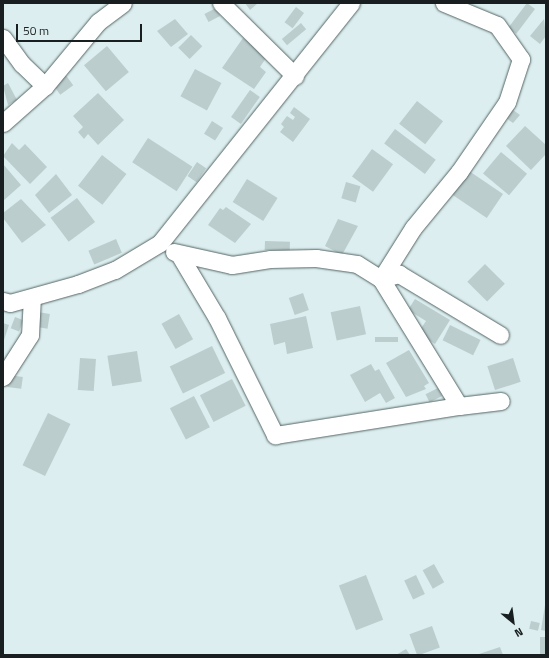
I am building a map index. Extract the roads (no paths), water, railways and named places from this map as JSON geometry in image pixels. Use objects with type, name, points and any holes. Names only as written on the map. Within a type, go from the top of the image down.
[{"type":"street","points":[[3,122],[45,86],[98,22],[122,3]]},
{"type":"street","points":[[221,3],[295,76]]},
{"type":"street","points":[[3,301],[32,298],[115,270],[160,243],[295,76],[351,3]]},
{"type":"street","points":[[381,279],[413,228],[458,172],[507,102],[521,59],[498,25],[444,3]]},
{"type":"street","points":[[3,38],[22,64],[45,86]]},
{"type":"street","points":[[160,243],[180,256],[232,265],[270,259],[342,261],[357,264],[381,279],[459,406]]},
{"type":"street","points":[[180,256],[217,318],[275,435],[459,406],[501,401]]},
{"type":"street","points":[[381,279],[399,274],[500,335]]},
{"type":"street","points":[[3,377],[30,335],[32,298]]}]
